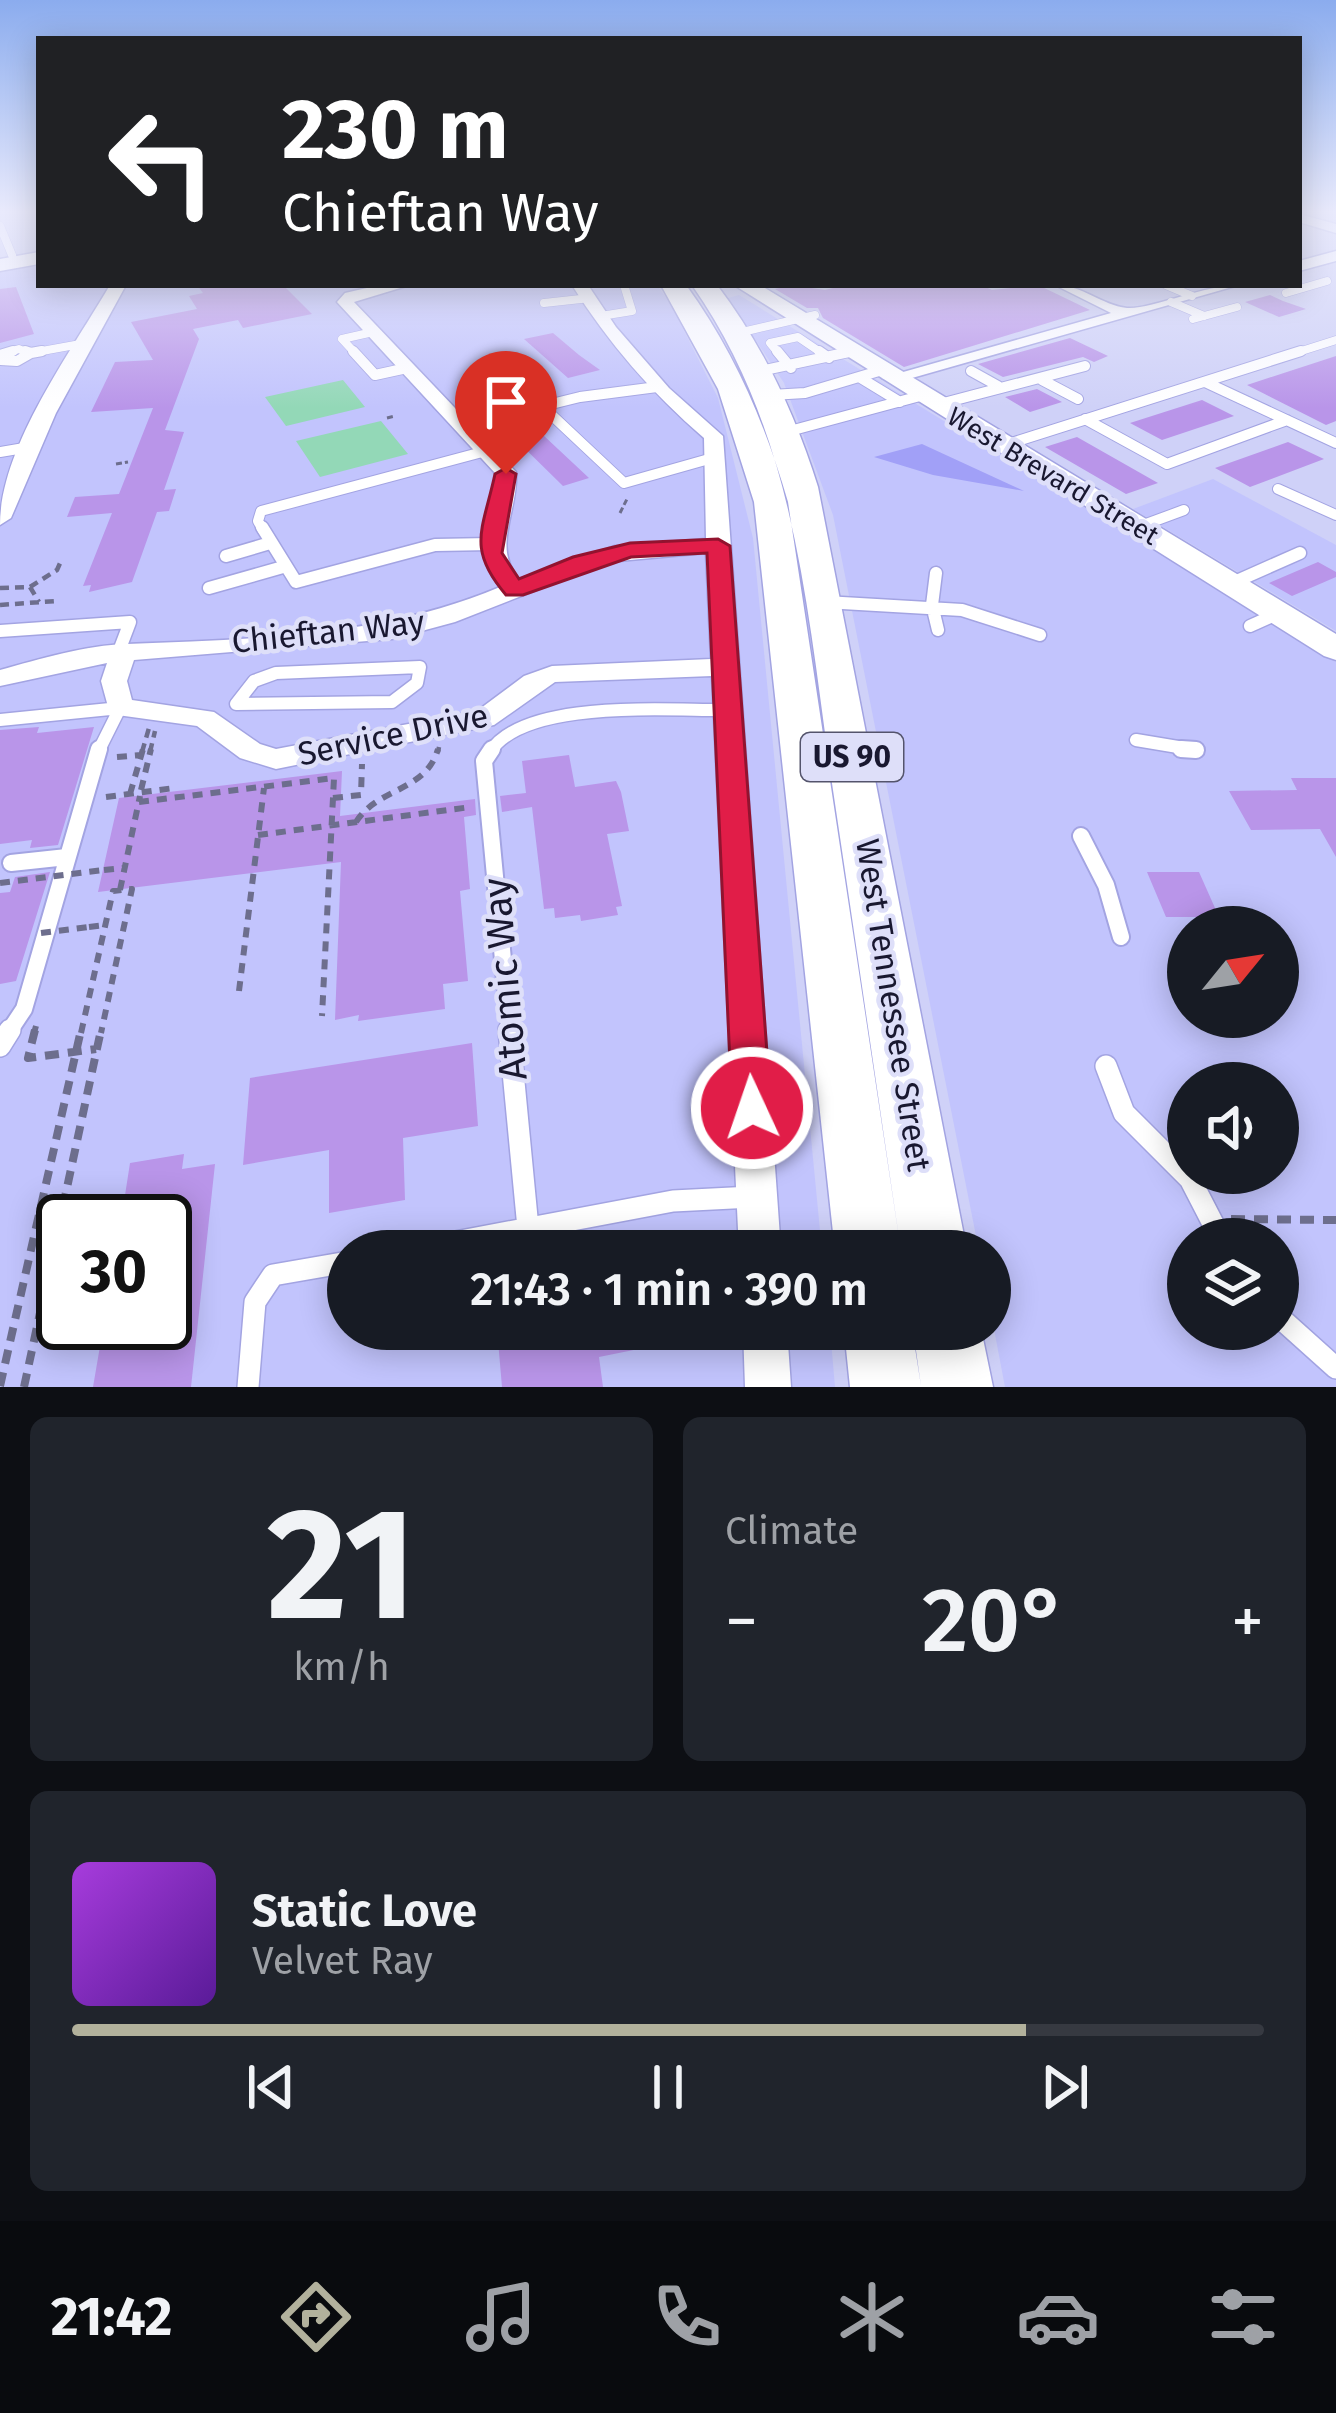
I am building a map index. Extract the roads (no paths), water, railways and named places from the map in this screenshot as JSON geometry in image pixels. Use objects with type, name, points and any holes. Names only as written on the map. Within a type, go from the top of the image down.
[{"type":"main road","name":"West Tennessee Street","points":[[707,288],[706,333],[738,398],[771,502],[865,1230]]},
{"type":"main road","name":"West Tennessee Street","points":[[708,288],[769,367],[810,519],[930,1230]]},
{"type":"main road","points":[[881,1350],[886,1387]]},
{"type":"main road","points":[[951,1350],[957,1387]]},
{"type":"street","points":[[0,518],[30,447],[116,288]]},
{"type":"street","points":[[368,288],[345,300],[507,479],[491,544],[495,567],[515,590]]},
{"type":"street","points":[[1070,288],[1127,314]]},
{"type":"street","points":[[883,380],[1127,314],[1168,293],[1192,296],[1220,288]]},
{"type":"street","points":[[590,300],[657,386],[711,434],[716,457],[712,472],[759,1230]]},
{"type":"street","name":"West Brevard Street","points":[[769,367],[806,317],[883,380],[1005,445],[1336,649]]},
{"type":"street","name":"Chieftan Way","points":[[0,678],[122,651],[383,633],[455,615],[582,562],[630,550],[718,546]]},
{"type":"street","points":[[120,709],[115,681],[122,651]]},
{"type":"street","name":"Service Drive","points":[[120,709],[176,712],[209,720],[256,754],[283,759],[505,722],[535,681],[552,674],[726,668]]},
{"type":"street","points":[[766,1350],[768,1387]]},
{"type":"lane","points":[[1302,287],[1327,281]]},
{"type":"lane","points":[[544,303],[590,300],[632,311],[626,288]]},
{"type":"lane","points":[[1168,293],[1198,318],[1237,307]]},
{"type":"lane","points":[[769,367],[806,317]]},
{"type":"lane","points":[[373,332],[342,339],[375,375],[406,368]]},
{"type":"lane","points":[[769,367],[770,344],[798,337],[883,380]]},
{"type":"lane","points":[[1005,445],[1336,340]]},
{"type":"lane","points":[[0,358],[17,361],[31,352],[86,343]]},
{"type":"lane","points":[[769,367],[998,386],[1042,380],[1085,366]]},
{"type":"lane","points":[[769,367],[805,393],[883,380]]},
{"type":"lane","points":[[769,367],[883,380]]},
{"type":"lane","points":[[971,371],[998,386]]},
{"type":"lane","points":[[1042,380],[1078,399]]},
{"type":"lane","points":[[1204,381],[1336,443]]},
{"type":"lane","points":[[512,414],[657,386]]},
{"type":"lane","points":[[542,406],[624,483],[716,457]]},
{"type":"lane","points":[[1084,419],[1167,464],[1287,421]]},
{"type":"lane","points":[[0,452],[30,447]]},
{"type":"lane","points":[[486,451],[261,511],[258,521],[292,580],[301,582],[435,545],[491,544]]},
{"type":"lane","points":[[1278,489],[1336,515]]},
{"type":"lane","points":[[1138,527],[1184,510]]},
{"type":"lane","points":[[226,556],[270,543]]},
{"type":"lane","points":[[1230,584],[1300,553]]},
{"type":"lane","points":[[209,588],[284,567]]},
{"type":"lane","points":[[936,573],[932,605],[938,630]]},
{"type":"lane","points":[[825,602],[932,605],[986,612],[1040,635]]},
{"type":"lane","points":[[1250,626],[1279,614]]},
{"type":"lane","points":[[0,631],[130,622],[122,651]]},
{"type":"lane","points":[[209,720],[236,704],[254,681],[276,674],[420,668],[417,683],[392,702],[236,704]]},
{"type":"lane","points":[[0,720],[120,709]]},
{"type":"lane","points":[[0,1046],[24,1009],[98,751],[120,709]]},
{"type":"lane","points":[[505,722],[728,710]]},
{"type":"lane","name":"Atomic Way","points":[[505,722],[484,761],[528,1228]]},
{"type":"lane","points":[[1136,740],[1196,750]]},
{"type":"lane","points":[[1081,836],[1106,885],[1121,938]]},
{"type":"lane","points":[[11,863],[67,857]]},
{"type":"lane","points":[[1106,1066],[1108,1092],[1119,1111],[1187,1175],[1211,1218]]},
{"type":"lane","points":[[518,1230],[673,1202],[757,1197]]},
{"type":"lane","points":[[248,1387],[255,1302],[273,1275],[327,1266]]},
{"type":"lane","points":[[1299,1335],[1336,1368]]}]
